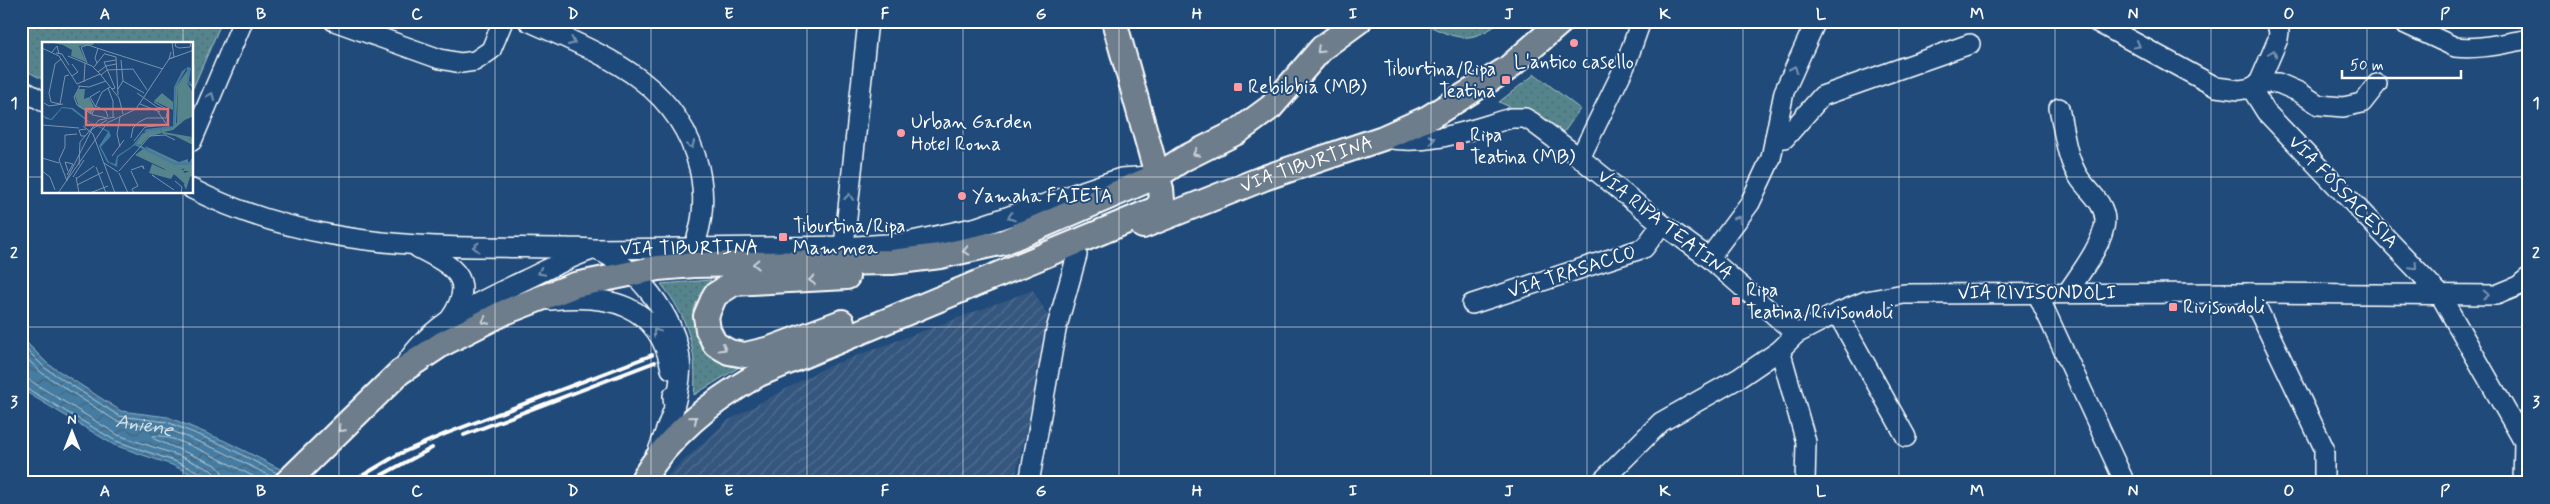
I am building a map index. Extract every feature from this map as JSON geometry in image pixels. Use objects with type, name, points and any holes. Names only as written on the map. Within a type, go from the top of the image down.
[{"type":"main road","points":[[1114,21],[1157,176]]},
{"type":"main road","name":"VIA TIBURTINA","points":[[286,483],[400,372],[423,355],[464,332],[530,302],[575,285],[633,272],[694,265],[892,262],[940,256],[1004,242],[1157,176],[1184,159],[1237,132],[1271,107],[1322,48],[1359,21]]},
{"type":"main road","name":"VIA TIBURTINA","points":[[1028,263],[1077,255],[1264,178],[1383,138],[1428,118],[1507,69],[1562,21]]},
{"type":"main road","name":"VIA TIBURTINA","points":[[640,483],[654,461],[694,418],[728,392],[790,359],[961,291],[1156,209],[1162,197],[1157,176]]},
{"type":"main road","points":[[892,262],[859,275],[834,279],[743,282],[728,286],[715,295],[708,307],[706,316],[710,335],[716,344],[726,350],[745,355],[770,349],[898,304],[925,296],[961,291]]},
{"type":"street","points":[[194,136],[243,21]]},
{"type":"street","points":[[334,21],[440,59],[461,63],[474,61],[491,50],[503,21]]},
{"type":"street","points":[[528,21],[611,60],[641,79],[666,102],[687,136],[700,176],[703,210],[694,246]]},
{"type":"street","points":[[844,246],[868,21]]},
{"type":"street","points":[[1580,158],[1625,66],[1641,21]]},
{"type":"street","points":[[1709,258],[1750,203],[1771,158],[1784,92],[1816,21]]},
{"type":"street","points":[[2094,21],[2201,81],[2229,90],[2278,83],[2299,92],[2319,105],[2332,108],[2362,103],[2377,84]]},
{"type":"street","points":[[2255,86],[2278,39],[2279,32],[2276,21]]},
{"type":"street","points":[[2398,21],[2455,47],[2462,48],[2529,39]]},
{"type":"street","points":[[1774,136],[1786,138],[1822,96],[1970,44]]},
{"type":"street","name":"VIA FOSSACESIA","points":[[2255,86],[2266,112],[2439,293],[2524,442],[2523,483]]},
{"type":"street","points":[[21,89],[42,101]]},
{"type":"street","points":[[2059,108],[2074,168],[2080,179],[2099,202],[2105,219],[2100,238],[2067,293]]},
{"type":"street","name":"VIA RIPA TEATINA","points":[[1383,138],[1417,142],[1518,117],[1532,122],[1662,224],[1709,258],[1796,334]]},
{"type":"street","name":"VIA TIBURTINA","points":[[400,372],[419,346],[450,319],[489,296],[595,249],[694,246],[844,246],[897,243],[961,232],[1008,218],[1103,182],[1135,175],[1157,176]]},
{"type":"street","points":[[194,190],[235,208],[288,225],[364,241],[414,247],[595,249],[633,272],[668,319],[677,342],[681,369],[674,408],[654,461]]},
{"type":"street","name":"VIA TRASACCO","points":[[1472,304],[1644,248],[1662,224]]},
{"type":"street","points":[[414,247],[454,268],[460,279],[460,302],[450,319]]},
{"type":"street","points":[[1029,483],[1056,330],[1077,255]]},
{"type":"street","name":"VIA RIVISONDOLI","points":[[1600,483],[1661,422],[1739,378],[1780,350],[1796,334],[1837,312],[1866,301],[1904,294],[2439,293],[2496,295],[2518,286],[2529,277]]},
{"type":"street","points":[[2037,293],[2125,483]]},
{"type":"street","points":[[2250,293],[2324,448],[2324,483]]},
{"type":"street","points":[[530,302],[596,299],[618,303],[637,312],[656,332],[667,352],[672,375],[674,408]]},
{"type":"street","points":[[1837,312],[1906,437]]},
{"type":"street","points":[[1780,350],[1806,442],[1806,483]]},
{"type":"shaded area","points":[[1033,290],[1051,321],[1014,483],[663,483],[670,473],[727,421],[824,368]]},
{"type":"green space","points":[[21,21],[222,21],[194,86],[194,42],[42,42],[42,79],[21,68]]},
{"type":"green space","points":[[1419,21],[1502,21],[1479,34],[1461,37],[1442,32]]},
{"type":"green space","points":[[1535,74],[1580,109],[1560,138],[1528,115],[1499,102]]},
{"type":"green space","points":[[711,280],[702,293],[697,307],[695,320],[697,333],[702,345],[711,355],[723,363],[738,368],[694,395],[694,364],[689,336],[678,309],[661,284]]},
{"type":"water","name":"Aniene","points":[[21,337],[48,364],[121,411],[168,417],[225,441],[308,483],[210,483],[172,465],[114,445],[21,389]]},
{"type":"railway","points":[[350,483],[399,454],[445,434],[652,355]]},
{"type":"railway","points":[[464,435],[655,362]]},
{"type":"railway","points":[[367,483],[432,448]]},
{"type":"place","name":"L'antico casello","points":[[1574,43]]},
{"type":"place","name":"Tiburtina/Ripa Teatina","points":[[1506,80]]},
{"type":"place","name":"Rebibbia (MB)","points":[[1238,87]]},
{"type":"place","name":"Urban Garden Hotel Roma","points":[[901,133]]},
{"type":"place","name":"Ripa Teatina (MB)","points":[[1460,146]]},
{"type":"place","name":"Yamaha FAIETA","points":[[962,196]]},
{"type":"place","name":"Tiburtina/Ripa Mammea","points":[[783,237]]},
{"type":"place","name":"Ripa Teatina/Rivisondoli","points":[[1736,301]]},
{"type":"place","name":"Rivisondoli","points":[[2173,307]]}]
